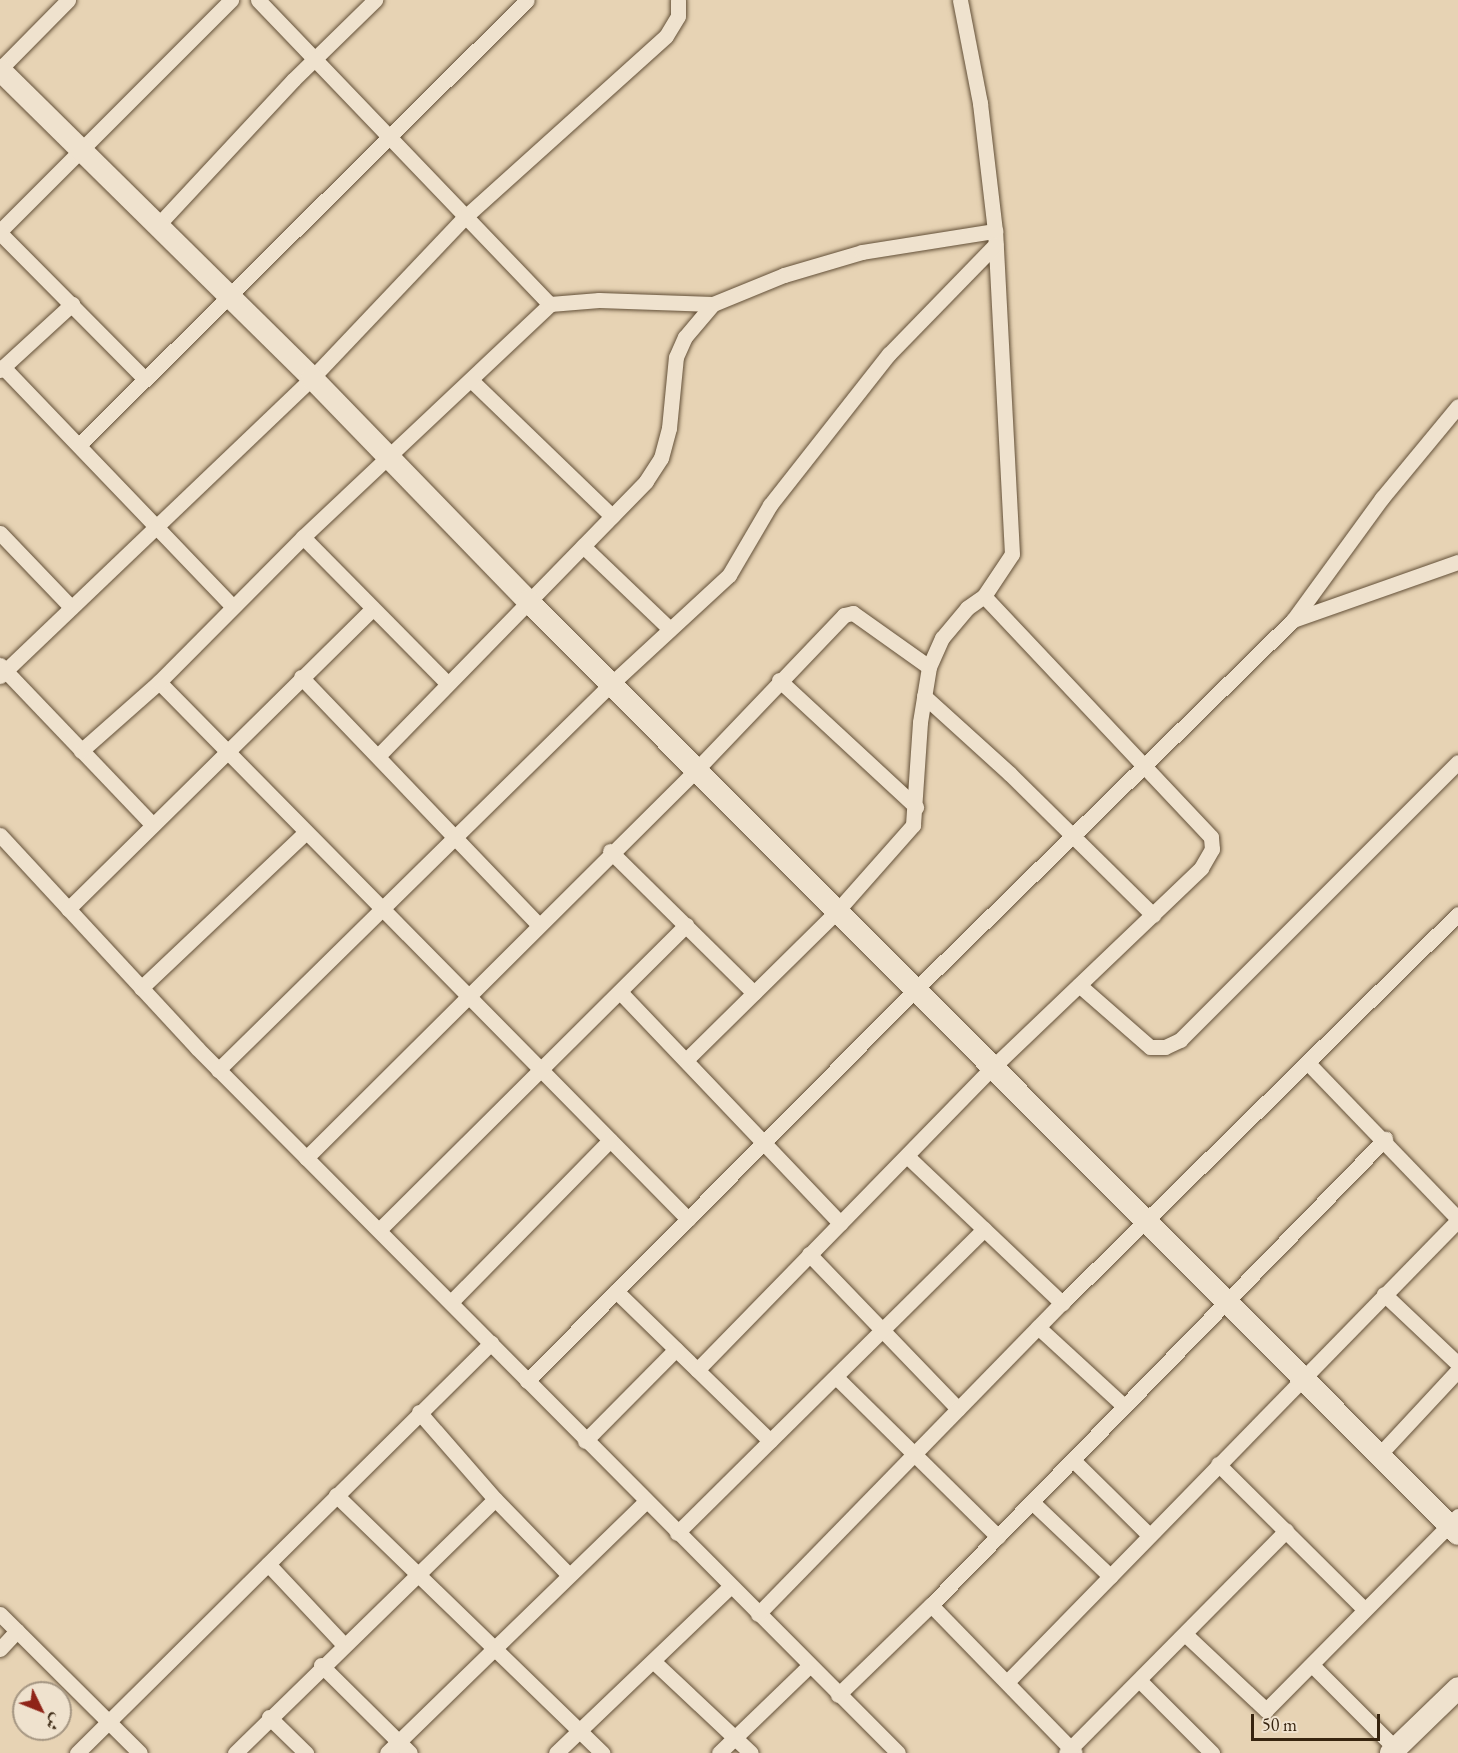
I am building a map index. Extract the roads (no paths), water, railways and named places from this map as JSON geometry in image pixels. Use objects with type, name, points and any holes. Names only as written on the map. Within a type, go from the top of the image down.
[{"type":"street","points":[[68,0],[0,70],[312,378],[528,601],[1145,1221],[1379,1455],[1455,1525],[1363,1608],[1312,1665],[1266,1710],[1186,1635]]},
{"type":"street","points":[[144,378],[0,232],[231,0]]},
{"type":"street","points":[[258,0],[314,60],[392,136],[465,218],[550,304]]},
{"type":"street","points":[[157,226],[314,60],[375,0]]},
{"type":"street","points":[[79,445],[527,0]]},
{"type":"street","points":[[152,825],[2,671],[312,378],[465,218],[666,36],[678,16],[678,0]]},
{"type":"street","points":[[687,1059],[837,911],[913,825],[924,696],[929,667],[942,638],[968,608],[984,596],[1012,554],[996,237],[980,103],[960,0]]},
{"type":"street","points":[[81,751],[159,682],[303,537],[389,459],[550,304],[598,300],[712,304],[784,275],[862,252],[996,237]]},
{"type":"street","points":[[218,1070],[384,911],[455,836],[611,684],[729,575],[770,504],[889,354],[996,237]]},
{"type":"street","points":[[72,304],[2,368],[79,445],[233,607]]},
{"type":"street","points":[[378,756],[446,681],[646,481],[661,459],[669,428],[676,357],[685,337],[712,304]]},
{"type":"street","points":[[471,380],[612,516]]},
{"type":"street","points":[[527,1381],[916,989],[1293,620],[1382,498],[1458,406]]},
{"type":"street","points":[[0,533],[71,607]]},
{"type":"street","points":[[303,537],[371,610],[446,681]]},
{"type":"street","points":[[583,546],[670,629]]},
{"type":"street","points":[[1293,620],[1458,562]]},
{"type":"street","points":[[697,1370],[993,1067],[1201,868],[1211,843],[1211,837],[1145,765],[984,596]]},
{"type":"street","points":[[68,909],[371,610]]},
{"type":"street","points":[[306,1158],[610,851],[697,769],[779,680],[848,612],[929,667]]},
{"type":"street","points":[[301,677],[538,924]]},
{"type":"street","points":[[779,680],[916,807]]},
{"type":"street","points":[[159,682],[688,1219]]},
{"type":"street","points":[[924,696],[1153,915]]},
{"type":"street","points":[[1079,986],[1150,1047],[1165,1047],[1180,1040],[1458,762]]},
{"type":"street","points":[[141,988],[306,832]]},
{"type":"street","points":[[0,835],[218,1070],[492,1343],[585,1441],[730,1587],[898,1753]]},
{"type":"street","points":[[610,851],[754,993]]},
{"type":"street","points":[[758,1614],[1062,1303],[1458,914]]},
{"type":"street","points":[[379,1230],[621,993],[686,925]]},
{"type":"street","points":[[621,993],[687,1059],[763,1144],[840,1223]]},
{"type":"street","points":[[1008,1681],[1458,1219],[1384,1139],[1308,1063]]},
{"type":"street","points":[[838,1695],[998,1537],[1384,1139]]},
{"type":"street","points":[[451,1302],[610,1140]]},
{"type":"street","points":[[907,1156],[1062,1303]]},
{"type":"street","points":[[677,1533],[837,1378],[984,1229]]},
{"type":"street","points":[[809,1254],[958,1409]]},
{"type":"street","points":[[616,1291],[770,1441]]},
{"type":"street","points":[[1384,1294],[1458,1364]]},
{"type":"street","points":[[1038,1327],[1125,1406]]},
{"type":"street","points":[[77,1753],[419,1412],[492,1343]]},
{"type":"street","points":[[585,1441],[676,1349]]},
{"type":"street","points":[[1379,1455],[1458,1370]]},
{"type":"street","points":[[837,1378],[998,1537]]},
{"type":"street","points":[[419,1412],[495,1499],[569,1575]]},
{"type":"street","points":[[1073,1460],[1149,1535]]},
{"type":"street","points":[[1218,1464],[1363,1608]]},
{"type":"street","points":[[336,1495],[418,1572],[602,1753]]},
{"type":"street","points":[[235,1753],[321,1665],[495,1499]]},
{"type":"street","points":[[387,1753],[646,1501]]},
{"type":"street","points":[[1032,1502],[1110,1576]]},
{"type":"street","points":[[931,1605],[1008,1681],[1070,1752],[1286,1531]]},
{"type":"street","points":[[268,1564],[343,1644]]},
{"type":"street","points":[[556,1753],[730,1587]]},
{"type":"street","points":[[0,1614],[140,1753]]},
{"type":"street","points":[[0,1649],[17,1631]]},
{"type":"street","points":[[653,1661],[751,1753]]},
{"type":"street","points":[[321,1665],[410,1753]]},
{"type":"street","points":[[1312,1665],[1394,1751],[1455,1698]]},
{"type":"street","points":[[719,1753],[809,1666]]},
{"type":"street","points":[[1140,1681],[1212,1753]]},
{"type":"street","points":[[269,1716],[306,1753]]}]
